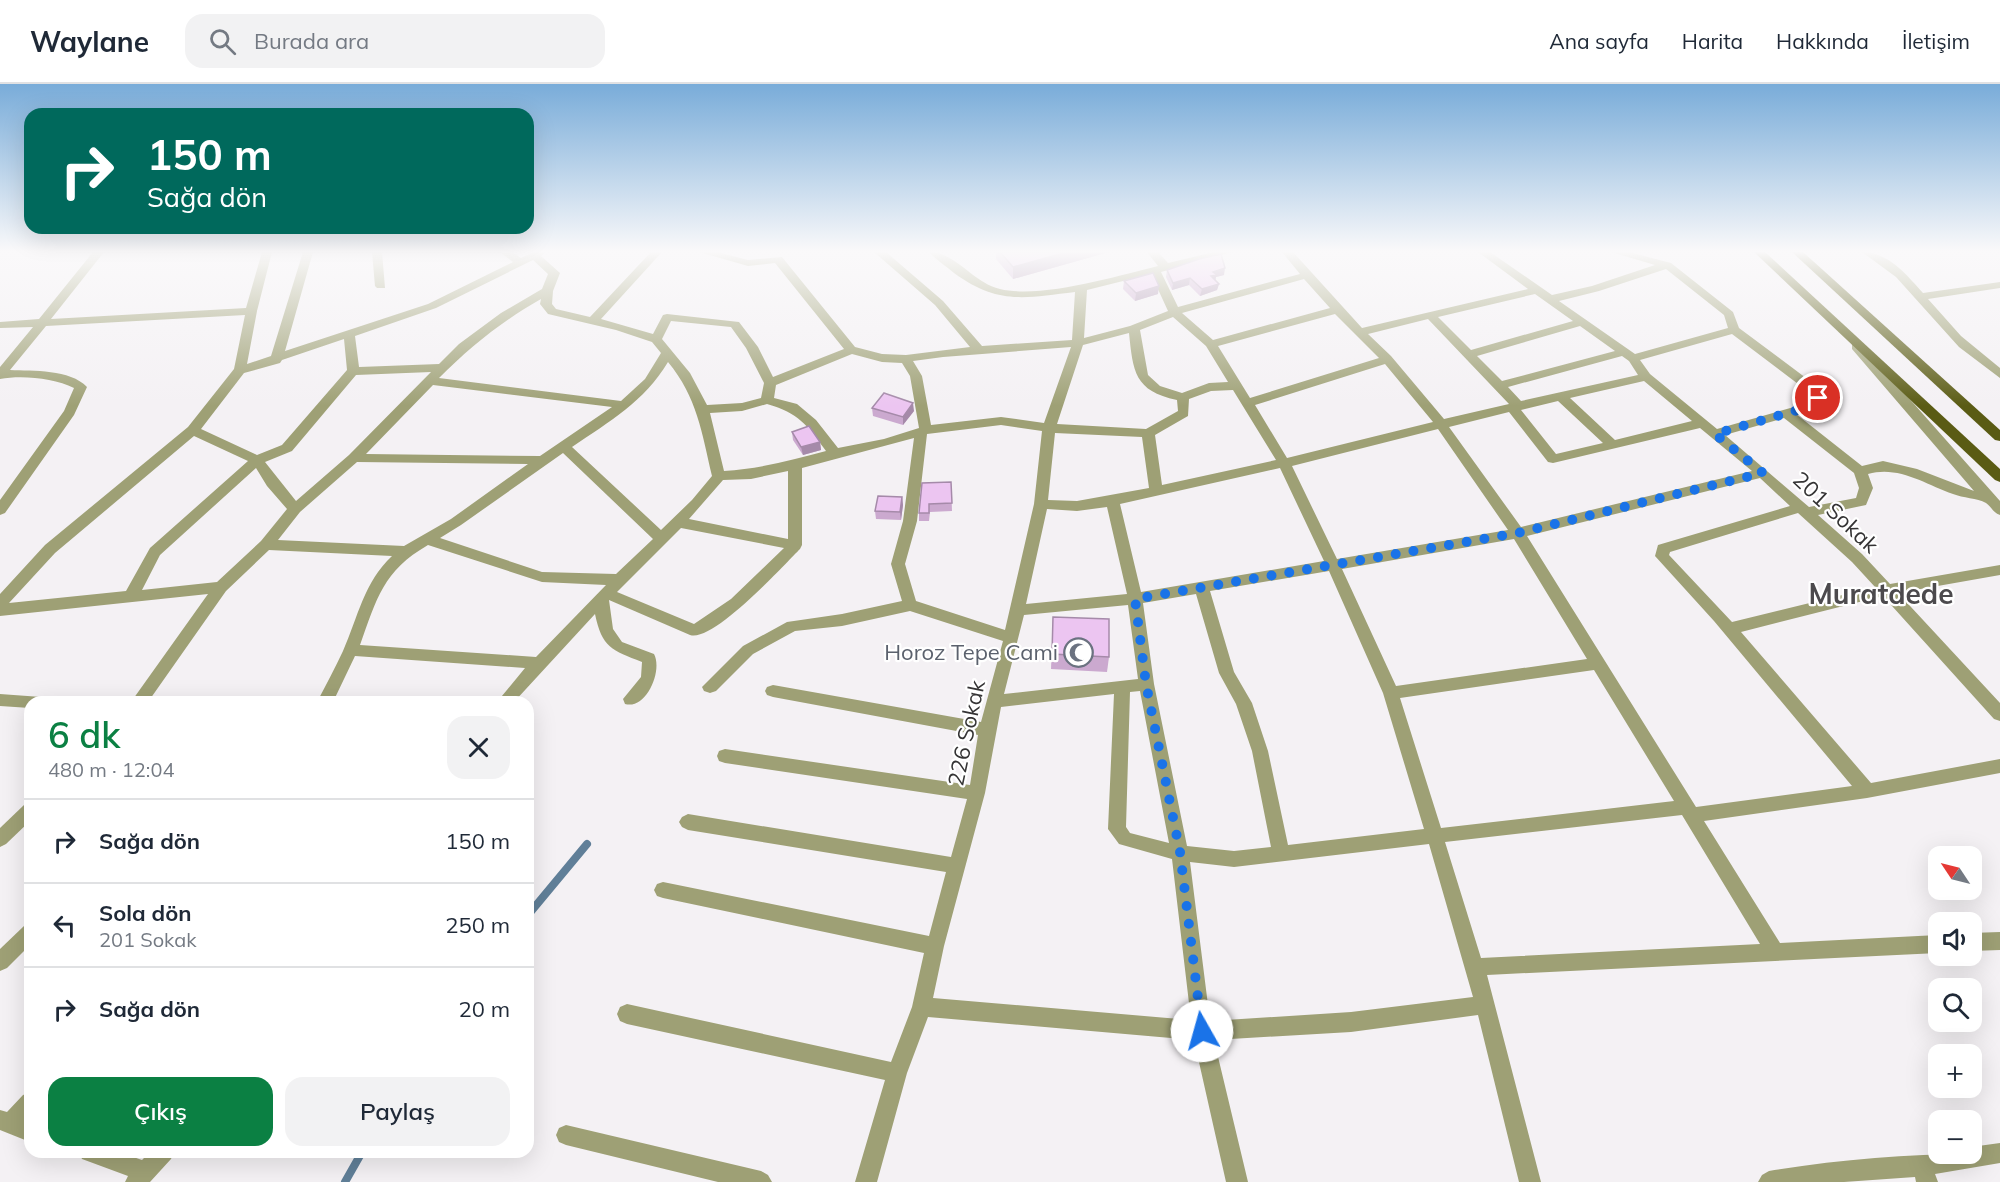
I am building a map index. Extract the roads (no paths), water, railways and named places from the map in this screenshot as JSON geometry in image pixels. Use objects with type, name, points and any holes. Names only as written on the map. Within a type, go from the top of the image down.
[{"type":"main road","points":[[1814,303],[2000,477]]},
{"type":"main road","points":[[1853,303],[2000,437]]},
{"type":"street","points":[[0,374],[58,303]]},
{"type":"street","points":[[0,604],[50,549],[141,471],[194,430],[240,370],[253,303]]},
{"type":"street","points":[[276,360],[293,303]]},
{"type":"street","points":[[240,370],[276,360],[438,303]]},
{"type":"street","points":[[143,696],[221,587],[266,544],[295,508],[354,458],[463,347],[505,315],[526,303]]},
{"type":"street","points":[[510,696],[538,663],[712,487],[719,476],[704,409],[686,376],[656,339],[552,312],[546,303]]},
{"type":"street","points":[[593,321],[609,303]]},
{"type":"street","points":[[813,303],[851,350]]},
{"type":"street","points":[[939,303],[980,352]]},
{"type":"street","name":"226 Sokak","points":[[866,1182],[897,1074],[922,1006],[935,946],[977,793],[987,730],[1011,638],[1041,504],[1049,428],[1078,343],[1080,303]]},
{"type":"street","points":[[1171,303],[1174,312],[1211,344],[1284,463],[1391,693],[1475,967],[1530,1182]]},
{"type":"street","points":[[770,383],[851,350],[882,358],[906,359],[943,353],[1078,343],[1134,328],[1174,312],[1205,303]]},
{"type":"street","points":[[1331,303],[1387,359],[1441,424],[1518,533],[1596,664],[1690,811],[1775,951]]},
{"type":"street","points":[[1360,332],[1480,303]]},
{"type":"street","name":"201 Sokak","points":[[1557,303],[1628,355],[1646,377],[1805,510],[1887,590],[2000,714]]},
{"type":"street","points":[[1715,434],[1812,406],[1818,398],[1810,387],[1734,330],[1729,314],[1717,303]]},
{"type":"street","points":[[1927,303],[1945,327],[1997,370]]},
{"type":"street","points":[[1211,344],[1337,310]]},
{"type":"street","points":[[0,325],[251,311]]},
{"type":"street","points":[[1430,315],[1499,386],[1553,459],[1702,423]]},
{"type":"street","points":[[656,339],[667,317],[735,324],[752,347],[770,383],[767,400]]},
{"type":"street","points":[[1469,355],[1582,321]]},
{"type":"street","points":[[1134,328],[1142,378],[1152,389],[1164,394],[1183,397],[1209,387],[1236,386]]},
{"type":"street","points":[[1499,386],[1734,330]]},
{"type":"street","points":[[1842,330],[1996,505]]},
{"type":"street","points":[[131,596],[155,552],[256,460],[287,448],[353,371],[349,334]]},
{"type":"street","points":[[328,696],[351,650],[369,600],[384,572],[406,551],[456,522],[624,405],[650,382],[667,354]]},
{"type":"street","points":[[906,359],[916,376],[923,431],[910,521],[898,564],[910,606]]},
{"type":"street","points":[[1248,403],[1387,359]]},
{"type":"street","points":[[353,371],[442,368]]},
{"type":"street","points":[[0,374],[36,375],[73,381],[81,387],[70,412],[0,510]]},
{"type":"street","points":[[1041,504],[1077,506],[1113,501],[1646,377]]},
{"type":"street","points":[[430,381],[624,405]]},
{"type":"street","points":[[1561,396],[1613,445]]},
{"type":"street","points":[[719,476],[751,474],[795,465],[835,453],[886,443],[923,431],[1001,421],[1049,428],[1148,433],[1184,413],[1183,397]]},
{"type":"street","points":[[704,409],[742,406],[767,400],[793,407],[812,423],[835,453]]},
{"type":"street","points":[[1786,413],[1860,471],[1866,488],[1861,502],[1805,510],[1688,540],[1663,549],[1662,556],[1729,629],[1867,791]]},
{"type":"street","points":[[194,430],[256,460],[295,508]]},
{"type":"street","points":[[1148,433],[1156,491]]},
{"type":"street","points":[[563,446],[661,538]]},
{"type":"street","points":[[354,458],[543,460]]},
{"type":"street","points":[[603,597],[695,631],[733,607],[795,544],[795,465]]},
{"type":"street","points":[[1860,471],[1883,465],[1912,472],[1996,505]]},
{"type":"street","points":[[1017,610],[1135,599],[1334,567],[1518,533],[1763,473]]},
{"type":"street","points":[[1113,501],[1135,599],[1146,684],[1180,852],[1202,1031],[1237,1182]]},
{"type":"street","points":[[678,522],[795,544]]},
{"type":"street","points":[[427,539],[542,577],[620,580]]},
{"type":"street","points":[[266,544],[406,551]]},
{"type":"street","points":[[1729,629],[1887,590],[2000,570]]},
{"type":"street","points":[[0,610],[221,587]]},
{"type":"street","points":[[1202,588],[1227,673],[1244,703],[1260,752],[1281,854]]},
{"type":"street","points":[[603,597],[606,630],[617,646],[650,658],[652,666],[646,684],[631,699]]},
{"type":"street","points":[[710,687],[748,650],[792,626],[842,620],[910,606],[1011,638]]},
{"type":"street","points":[[351,650],[538,663]]},
{"type":"street","points":[[1391,693],[1596,664]]},
{"type":"street","points":[[995,701],[1146,684]]},
{"type":"street","points":[[1122,687],[1117,829],[1125,839],[1180,852],[1234,859],[1867,791],[2000,766]]},
{"type":"street","points":[[772,691],[987,730]]},
{"type":"street","points":[[0,700],[24,701]]},
{"type":"street","points":[[725,756],[977,793]]},
{"type":"street","points":[[0,839],[24,816]]},
{"type":"street","points":[[688,822],[958,866]]},
{"type":"street","points":[[663,890],[935,946]]},
{"type":"street","points":[[0,962],[24,938]]},
{"type":"street","points":[[1982,942],[2000,941]]},
{"type":"street","points":[[1475,967],[1928,944]]},
{"type":"street","points":[[922,1006],[1202,1031],[1351,1022],[1485,1005]]},
{"type":"street","points":[[627,1014],[897,1074]]},
{"type":"street","points":[[4,1122],[24,1107]]},
{"type":"street","points":[[4,1122],[24,1130]]},
{"type":"street","points":[[566,1135],[761,1182]]},
{"type":"street","points":[[1769,1182],[1924,1174],[2000,1153]]},
{"type":"street","points":[[101,1158],[141,1177],[158,1158]]},
{"type":"waterway","points":[[534,908],[587,844]]},
{"type":"waterway","points":[[345,1182],[359,1158]]},
{"type":"place","name":"Horoz Tepe Cami","points":[[1079,652]]},
{"type":"district","name":"Muratdede","points":[[1881,593]]}]
